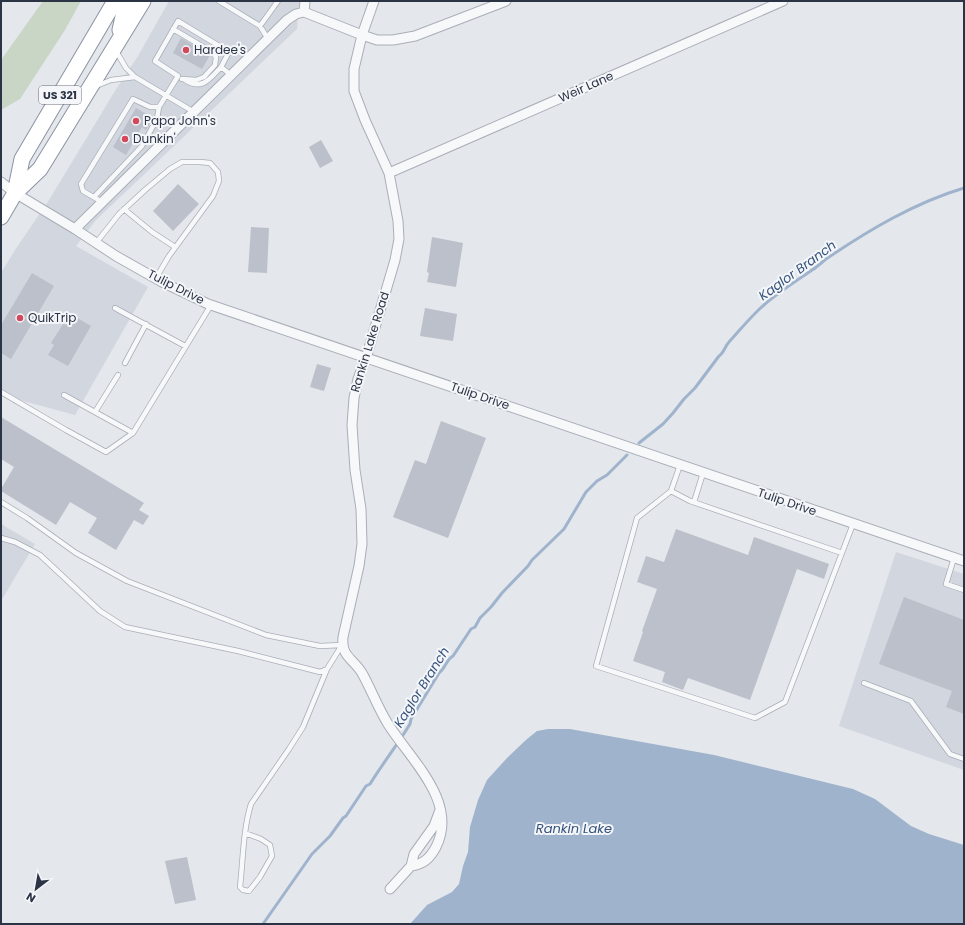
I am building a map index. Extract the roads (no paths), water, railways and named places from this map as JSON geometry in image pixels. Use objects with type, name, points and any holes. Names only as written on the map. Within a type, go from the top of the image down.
[{"type":"highway","name":"US 321","points":[[15,193],[22,159],[115,1]]},
{"type":"highway","points":[[115,48],[125,8],[129,1]]},
{"type":"highway","name":"US 321","points":[[1,216],[15,193],[40,169],[143,1]]},
{"type":"street","points":[[304,12],[305,1]]},
{"type":"street","name":"Rankin Lake Road","points":[[342,645],[362,544],[362,509],[356,470],[352,425],[354,398],[358,379],[366,358],[395,260],[399,239],[398,220],[389,173],[364,120],[354,92],[354,69],[362,35],[374,1]]},
{"type":"street","points":[[75,229],[287,20],[296,14],[304,12],[377,40],[394,40],[415,36],[506,1]]},
{"type":"street","name":"Weir Lane","points":[[389,173],[783,1]]},
{"type":"street","name":"Tulip Drive","points":[[1,182],[15,193],[75,229],[116,256],[156,278],[211,305],[964,561]]},
{"type":"street","points":[[342,645],[347,656],[362,673],[388,723],[435,790],[439,802],[442,814],[442,824],[438,844],[427,860],[411,866]]},
{"type":"street","points":[[390,889],[411,866],[414,854],[434,826],[440,810]]},
{"type":"lane","points":[[220,1],[260,26],[268,39]]},
{"type":"lane","points":[[260,26],[274,9],[278,1]]},
{"type":"lane","points":[[178,20],[229,52],[221,67],[209,80],[200,85],[189,83],[155,61],[173,29],[178,20]]},
{"type":"lane","points":[[173,29],[212,52],[216,58],[215,65],[204,77],[196,80],[180,78]]},
{"type":"lane","points":[[115,48],[126,68],[135,77],[194,112]]},
{"type":"lane","points":[[221,67],[231,75]]},
{"type":"lane","points":[[90,88],[111,80],[135,77]]},
{"type":"lane","points":[[94,197],[142,146],[157,120],[159,107],[180,78]]},
{"type":"lane","points":[[102,202],[83,191],[81,184],[133,99],[150,106],[159,107]]},
{"type":"lane","points":[[96,243],[119,214],[170,169],[182,162],[210,163],[218,172],[219,181],[213,196],[176,247],[156,278]]},
{"type":"lane","points":[[124,209],[152,232],[176,247]]},
{"type":"lane","points":[[1,392],[106,452],[133,433],[211,305]]},
{"type":"lane","points":[[115,308],[185,346]]},
{"type":"lane","points":[[125,364],[146,324]]},
{"type":"lane","points":[[95,412],[118,375]]},
{"type":"lane","points":[[64,395],[133,433]]},
{"type":"lane","points":[[680,465],[671,491],[637,518],[596,666],[755,718],[785,702],[854,524]]},
{"type":"lane","points":[[694,502],[703,473]]},
{"type":"lane","points":[[671,491],[694,502],[842,553]]},
{"type":"lane","points":[[1,502],[27,518],[76,553],[127,581],[266,635],[320,646],[342,645]]},
{"type":"lane","points":[[1,538],[15,542],[40,555],[100,612],[125,627],[238,651],[320,672],[327,669]]},
{"type":"lane","points":[[954,558],[946,584],[964,590]]},
{"type":"lane","points":[[245,833],[261,839],[270,845],[272,856],[260,877],[249,891],[243,890],[240,887],[245,833],[251,804],[289,750],[303,727],[327,669],[342,645]]},
{"type":"lane","points":[[864,683],[911,701],[950,754],[964,759]]},
{"type":"water","name":"Rankin Lake","points":[[548,729],[570,729],[714,755],[853,789],[875,799],[911,826],[929,834],[964,845],[964,924],[410,924],[427,905],[452,892],[459,884],[468,852],[470,827],[478,800],[487,780],[527,739],[537,731]]},
{"type":"waterway","name":"Kaglor Branch","points":[[639,443],[663,424],[695,388],[722,353],[726,345],[770,300],[816,268],[826,259],[892,218],[927,201],[964,188]]},
{"type":"waterway","name":"Kaglor Branch","points":[[263,924],[312,854],[330,836],[346,816],[366,786],[370,784],[410,724],[411,719],[439,673],[453,656],[471,629],[475,627],[480,618],[532,560],[564,529],[586,492],[597,481],[607,475],[627,455]]},
{"type":"place","name":"Hardee's","points":[[186,50]]},
{"type":"place","name":"Papa John's","points":[[136,121]]},
{"type":"place","name":"Dunkin'","points":[[125,139]]},
{"type":"place","name":"QuikTrip","points":[[20,318]]}]
